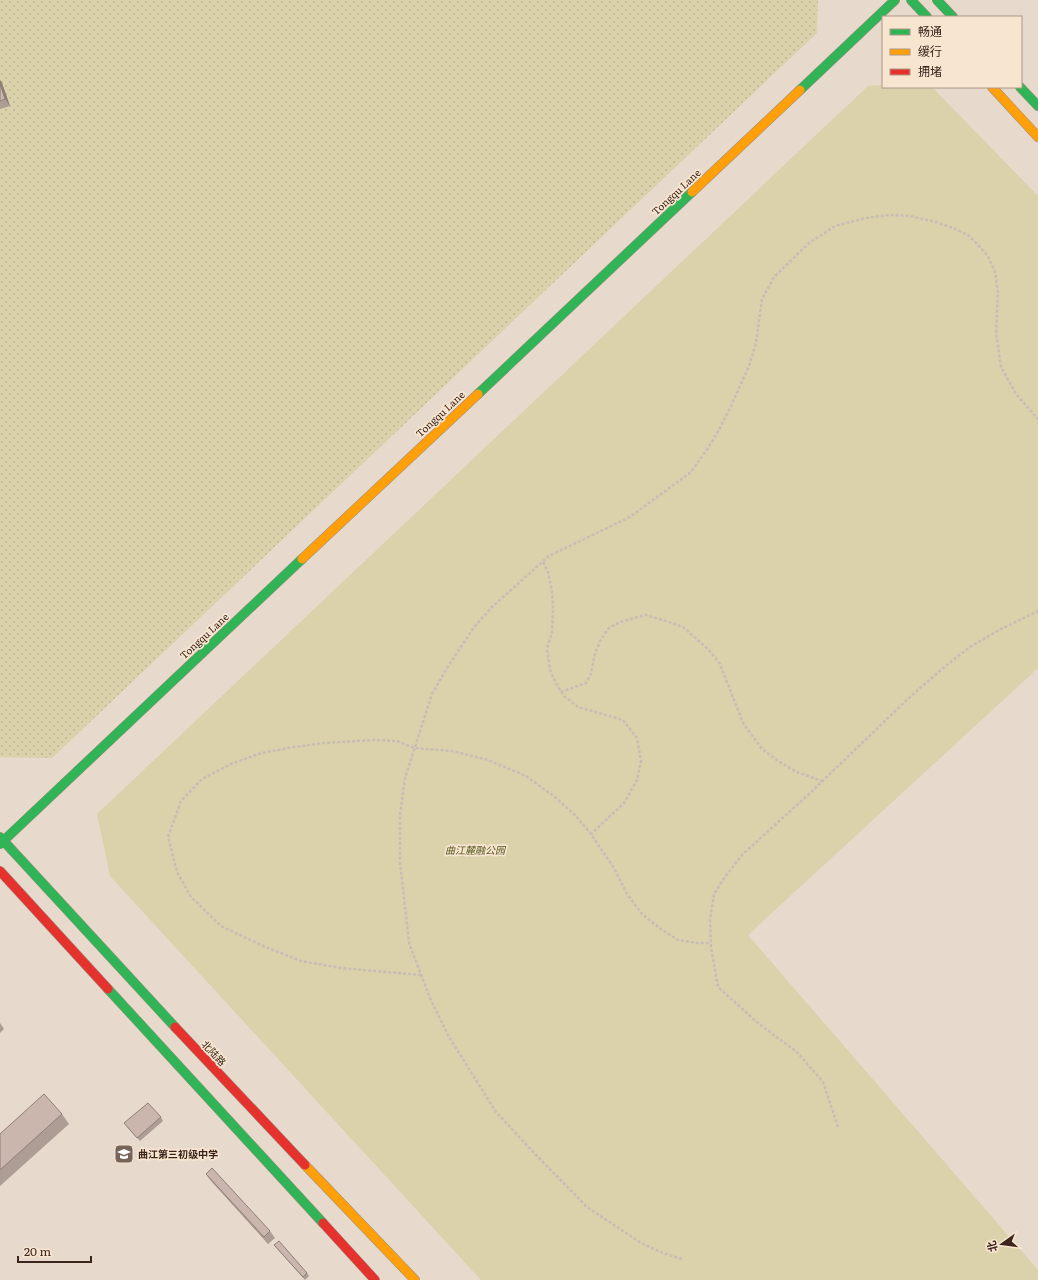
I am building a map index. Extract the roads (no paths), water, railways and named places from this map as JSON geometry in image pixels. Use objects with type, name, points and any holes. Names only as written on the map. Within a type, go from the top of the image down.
[{"type":"street","name":"Tongqu Lane","points":[[1,841],[895,0]]},
{"type":"street","points":[[911,0],[926,16]]},
{"type":"street","points":[[937,0],[952,16]]},
{"type":"street","points":[[993,88],[1038,137]]},
{"type":"street","points":[[1021,88],[1038,106]]},
{"type":"street","name":"北陆路","points":[[1,841],[219,1075],[415,1280]]},
{"type":"street","points":[[0,871],[374,1280]]},
{"type":"place","name":"曲江第三初级中学","points":[[124,1154]]},
{"type":"park label","name":"曲江麓融公园","points":[[475,850]]}]
